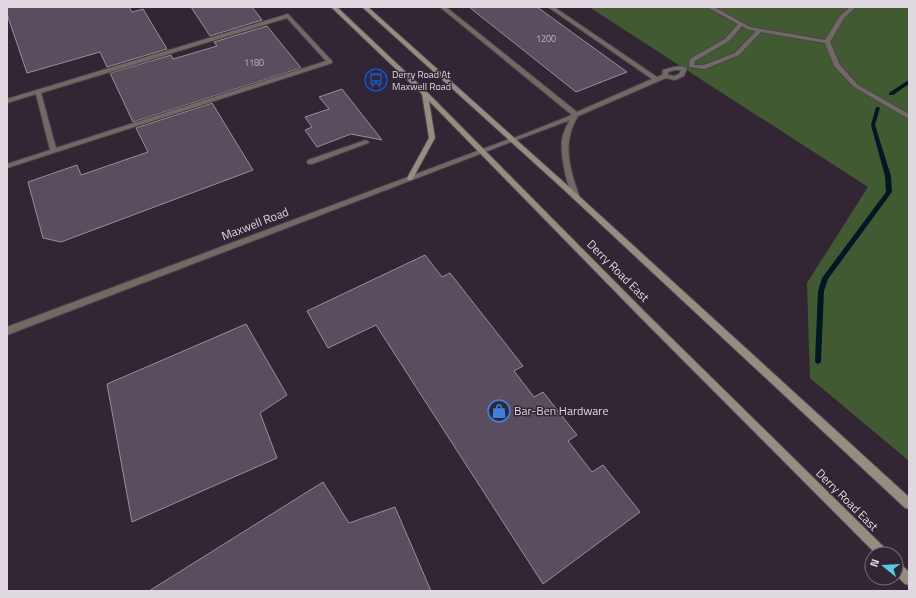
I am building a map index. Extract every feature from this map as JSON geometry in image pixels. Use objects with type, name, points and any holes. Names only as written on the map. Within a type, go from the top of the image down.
[{"type":"main road","name":"Derry Road East","points":[[334,7],[426,92],[481,151],[875,546]]},
{"type":"main road","name":"Derry Road East","points":[[365,7],[577,198],[909,504]]},
{"type":"main road","points":[[410,178],[432,138],[426,92]]},
{"type":"street","points":[[443,7],[576,115],[566,136],[569,175],[577,198]]},
{"type":"street","points":[[552,7],[657,80]]},
{"type":"street","points":[[710,7],[750,28],[827,42]]},
{"type":"street","points":[[827,42],[842,17],[853,7]]},
{"type":"street","points":[[7,101],[288,16],[330,62],[7,166]]},
{"type":"street","points":[[691,66],[692,60],[727,40],[741,24]]},
{"type":"street","points":[[684,68],[682,74],[675,78],[665,76],[665,72],[676,68],[691,66],[705,67],[737,54],[760,30]]},
{"type":"street","points":[[827,42],[838,66],[856,86],[909,117]]},
{"type":"street","name":"Maxwell Road","points":[[7,332],[512,140],[576,115],[665,76]]},
{"type":"street","points":[[38,92],[54,151]]},
{"type":"street","points":[[310,162],[366,142]]},
{"type":"green space","points":[[589,7],[909,7],[909,461],[810,378],[807,283],[868,187]]},
{"type":"building","points":[[7,7],[129,7],[132,12],[143,9],[167,49],[107,67],[100,52],[27,73],[7,14]]},
{"type":"building","points":[[191,7],[252,7],[262,20],[210,36]]},
{"type":"building","points":[[469,7],[537,7],[627,72],[576,92]]},
{"type":"building","points":[[267,26],[301,68],[133,122],[110,73],[171,55],[173,59],[217,46],[214,42]]},
{"type":"building","points":[[342,89],[382,140],[351,134],[317,147],[305,130],[312,127],[305,117],[329,109],[319,97]]},
{"type":"building","points":[[212,103],[253,170],[61,242],[43,238],[28,182],[77,165],[81,175],[148,152],[136,128]]},
{"type":"building","points":[[425,255],[442,277],[450,273],[523,366],[514,371],[534,397],[543,392],[577,435],[568,441],[592,472],[603,465],[640,512],[543,584],[376,325],[328,348],[307,311]]},
{"type":"building","points":[[246,324],[287,395],[260,413],[277,458],[132,522],[107,384]]},
{"type":"building","points":[[323,482],[349,523],[395,507],[431,591],[149,591]]},
{"type":"waterway","points":[[891,94],[909,82]]},
{"type":"waterway","points":[[818,361],[821,291],[825,278],[889,192],[888,176],[873,125],[878,108]]},
{"type":"place","name":"Derry Road At Maxwell Road","points":[[376,80]]},
{"type":"place","name":"Bar-Ben Hardware","points":[[499,411]]}]
